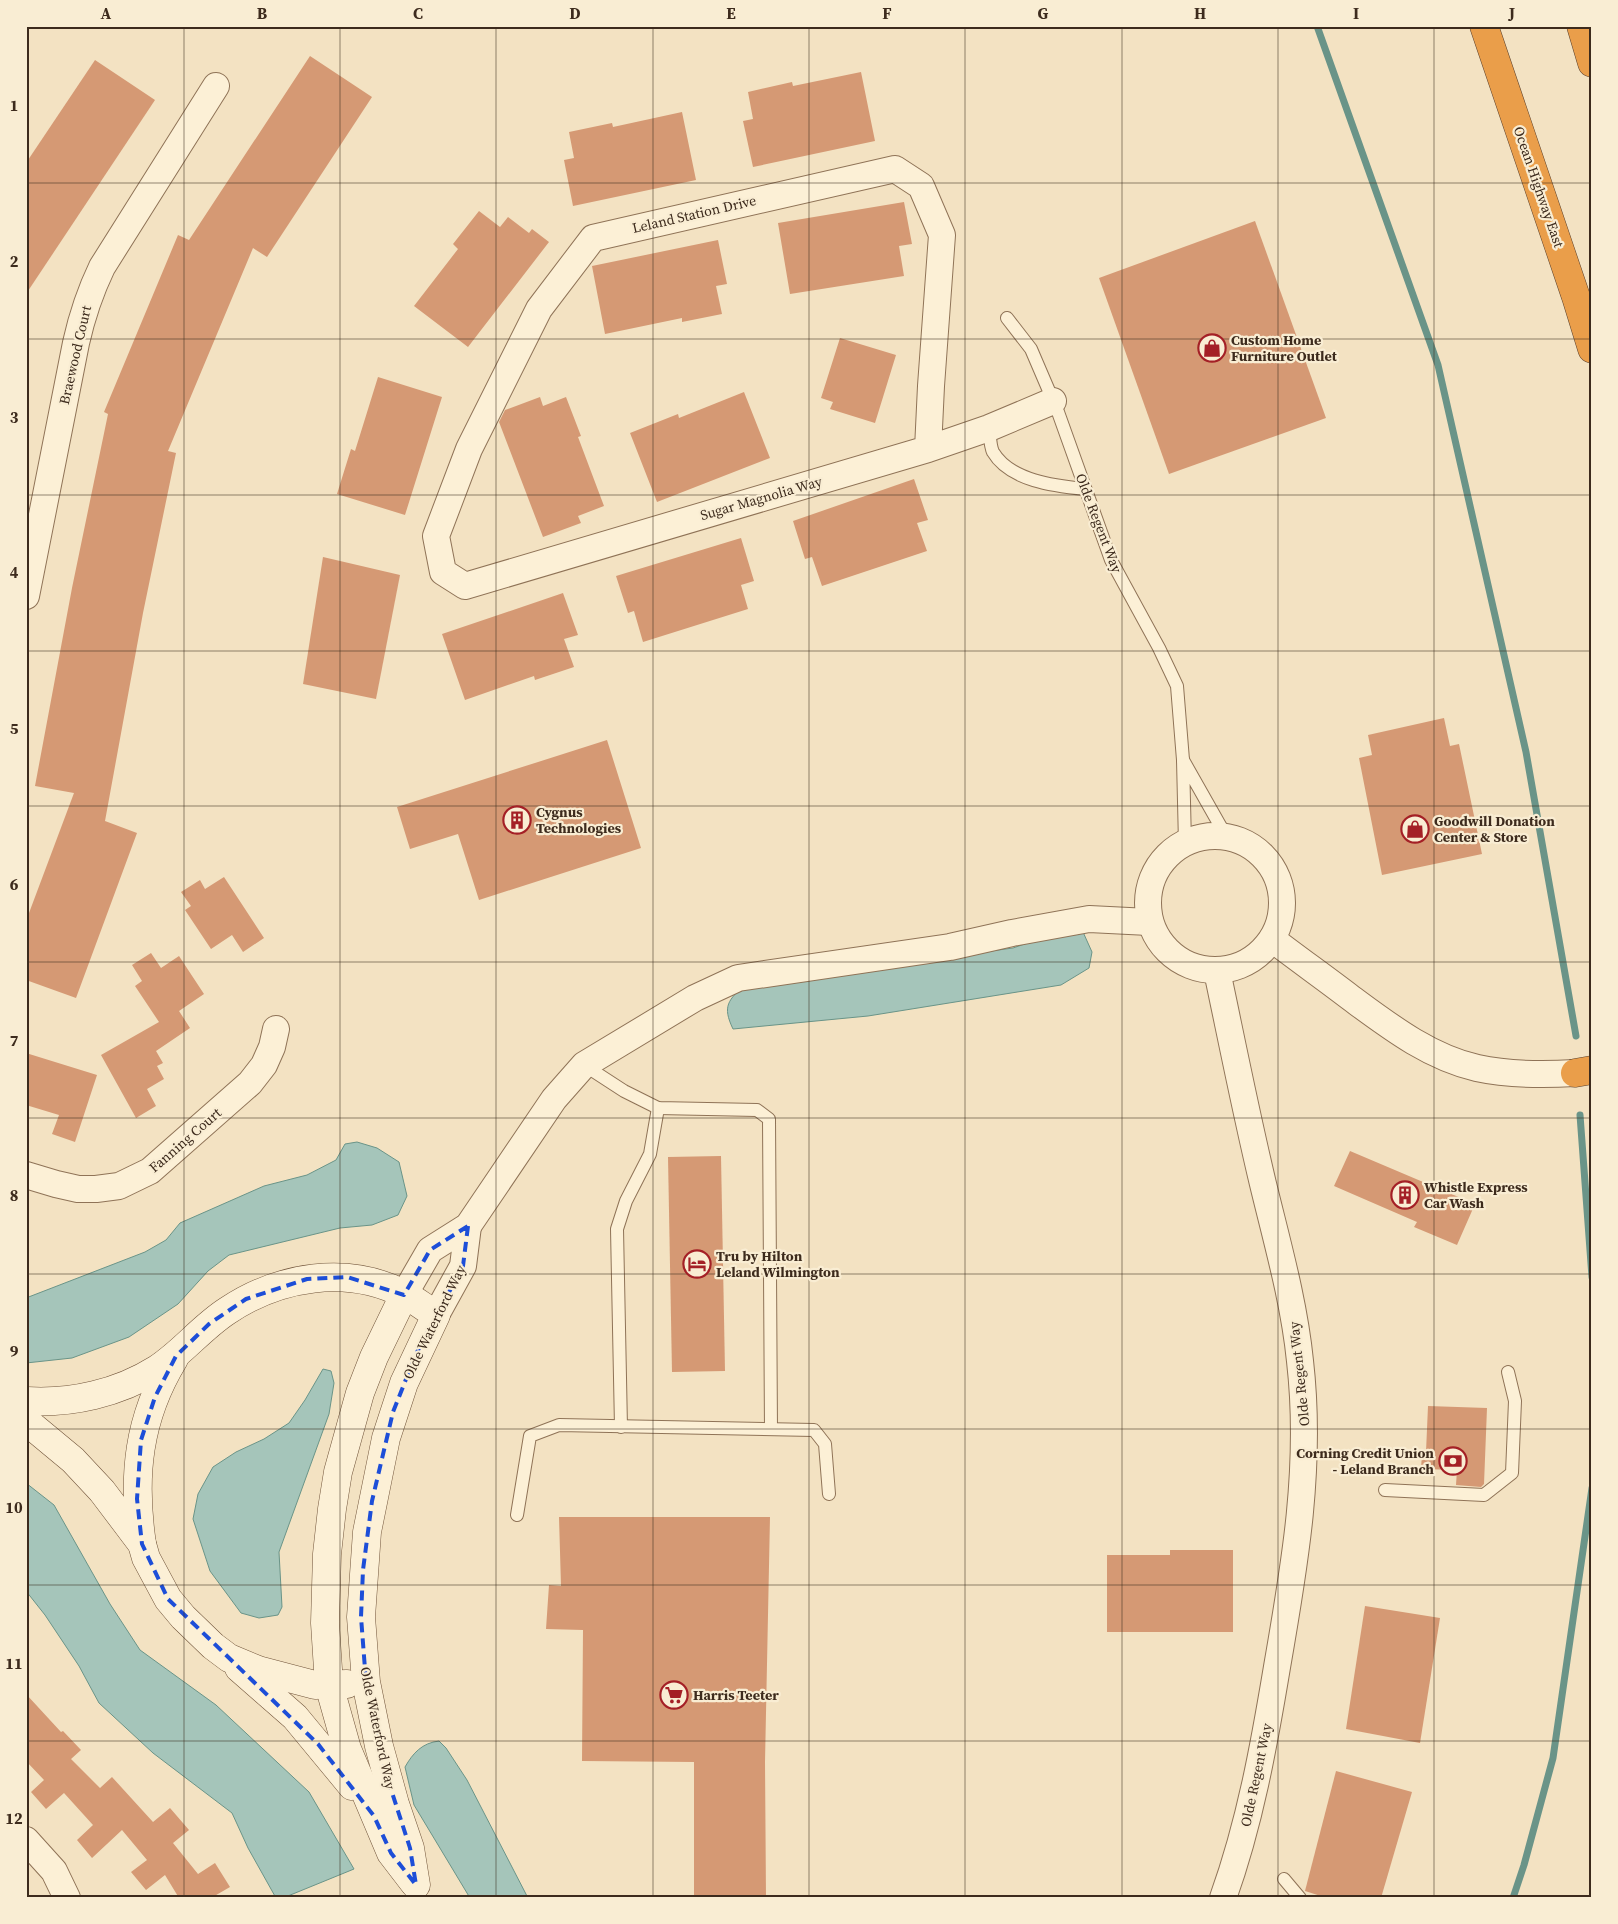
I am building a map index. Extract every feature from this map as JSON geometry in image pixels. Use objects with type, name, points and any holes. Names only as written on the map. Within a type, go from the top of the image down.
[{"type":"highway","name":"Ocean Highway East","points":[[1484,26],[1592,349]]},
{"type":"highway","points":[[1580,26],[1592,62]]},
{"type":"street","name":"Braewood Court","points":[[26,596],[36,496],[82,315],[91,290],[102,267],[216,86]]},
{"type":"street","name":"Leland Station Drive","points":[[465,586],[443,572],[436,536],[469,449],[539,309],[593,238],[895,169],[921,186],[942,235],[931,376],[928,449]]},
{"type":"street","name":"Sugar Magnolia Way","points":[[465,586],[928,449],[989,428],[1053,402]]},
{"type":"street","points":[[1199,836],[1226,836],[1248,844],[1266,859],[1275,871],[1282,894],[1281,917],[1272,939],[1260,953],[1240,966],[1217,971],[1198,969],[1176,960],[1159,943],[1149,922],[1147,892],[1156,869],[1177,846],[1199,836]]},
{"type":"street","points":[[468,1226],[554,1099],[584,1065],[695,998],[738,978],[950,947],[1089,919],[1149,922]]},
{"type":"street","points":[[1272,939],[1386,1024],[1413,1041],[1444,1056],[1475,1067],[1506,1073],[1537,1075],[1586,1073]]},
{"type":"street","name":"Olde Regent Way","points":[[1217,971],[1242,1092],[1293,1310],[1301,1369],[1306,1439],[1303,1497],[1296,1552],[1273,1689],[1246,1825],[1224,1898]]},
{"type":"street","name":"Fanning Court","points":[[26,1175],[78,1189],[96,1189],[118,1186],[150,1171],[250,1083],[264,1066],[272,1047],[276,1030]]},
{"type":"street","name":"Olde Waterford Way","points":[[419,1892],[391,1853],[347,1749],[328,1685],[325,1623],[326,1585],[332,1508],[338,1472],[360,1393],[374,1357],[404,1295],[430,1250],[468,1226]]},
{"type":"street","name":"Olde Waterford Way","points":[[419,1892],[410,1848],[388,1780],[366,1682],[361,1617],[363,1570],[372,1501],[393,1412],[413,1362],[463,1266],[468,1226]]},
{"type":"street","points":[[26,1401],[51,1402],[81,1398],[113,1390],[138,1380],[176,1356],[209,1324],[227,1311],[246,1299],[283,1284],[307,1279],[347,1277],[380,1285],[404,1295],[436,1315]]},
{"type":"street","points":[[176,1356],[164,1376],[155,1397],[141,1440],[137,1475],[137,1499],[142,1544],[150,1565],[168,1599],[183,1618],[294,1717],[343,1774],[374,1816]]},
{"type":"street","points":[[26,1421],[87,1474],[142,1544]]},
{"type":"street","points":[[229,1658],[258,1670],[304,1683],[328,1685],[366,1682]]},
{"type":"street","points":[[26,1840],[54,1871],[67,1898]]},
{"type":"lane","name":"Olde Regent Way","points":[[1007,318],[1031,349],[1053,402],[1111,560],[1159,648],[1177,686],[1183,760],[1185,843]]},
{"type":"lane","points":[[989,428],[992,451],[1012,472],[1050,485],[1085,489]]},
{"type":"lane","name":"Olde Regent Way","points":[[1183,760],[1226,836]]},
{"type":"lane","points":[[584,1065],[624,1091],[658,1108],[757,1110],[769,1119],[772,1429]]},
{"type":"lane","points":[[621,1426],[617,1229],[626,1201],[650,1154],[658,1108]]},
{"type":"lane","points":[[1386,1490],[1484,1495],[1512,1473],[1515,1401],[1508,1372]]},
{"type":"lane","points":[[517,1515],[530,1436],[559,1425],[814,1430],[825,1444],[829,1494]]},
{"type":"lane","points":[[1284,1879],[1300,1898]]},
{"type":"highlighted area","points":[[468,1226],[463,1266],[416,1354],[393,1412],[372,1501],[363,1570],[361,1617],[366,1682],[388,1780],[410,1848],[416,1885],[391,1853],[374,1816],[318,1744],[168,1599],[142,1544],[137,1499],[141,1440],[155,1397],[176,1356],[209,1324],[246,1299],[307,1279],[347,1277],[404,1295],[430,1250]]},
{"type":"water","points":[[1068,929],[1083,932],[1092,952],[1089,968],[1061,985],[868,1016],[733,1029],[728,1015],[731,999],[746,984],[1013,948]]},
{"type":"water","points":[[357,1142],[377,1148],[399,1162],[407,1196],[398,1215],[372,1225],[340,1228],[229,1255],[208,1271],[178,1304],[129,1337],[72,1358],[26,1363],[26,1298],[145,1252],[166,1240],[180,1223],[264,1186],[307,1175],[336,1160],[345,1144]]},
{"type":"water","points":[[323,1369],[331,1371],[334,1383],[329,1414],[279,1552],[282,1607],[278,1615],[259,1618],[241,1613],[210,1571],[193,1519],[198,1494],[213,1467],[289,1423]]},
{"type":"water","points":[[26,1483],[54,1505],[110,1604],[140,1650],[216,1705],[309,1792],[354,1869],[283,1898],[276,1898],[248,1848],[232,1813],[153,1753],[99,1703],[79,1666],[45,1615],[26,1591]]},
{"type":"water","points":[[439,1741],[446,1748],[467,1780],[528,1898],[470,1898],[414,1805],[405,1767],[411,1757],[423,1746]]},
{"type":"building","points":[[310,56],[372,97],[267,257],[253,248],[168,451],[176,453],[143,613],[105,821],[137,833],[76,998],[26,980],[26,921],[74,793],[35,786],[72,588],[108,414],[104,412],[178,235],[189,240]]},
{"type":"building","points":[[95,60],[155,100],[26,294],[26,163]]},
{"type":"building","points":[[861,72],[875,141],[753,167],[743,121],[753,119],[748,92],[792,82],[793,86]]},
{"type":"building","points":[[682,112],[696,180],[573,206],[564,160],[574,158],[569,132],[612,123],[613,127]]},
{"type":"building","points":[[904,202],[912,244],[899,246],[904,276],[790,294],[778,223]]},
{"type":"building","points":[[479,211],[500,227],[508,217],[529,233],[532,229],[549,242],[468,347],[414,306],[458,249],[453,244]]},
{"type":"building","name":"Custom Home Furniture Outlet","points":[[1255,221],[1326,418],[1169,474],[1099,278]]},
{"type":"building","points":[[718,240],[727,284],[716,286],[722,314],[682,322],[682,318],[605,334],[592,266]]},
{"type":"building","points":[[840,338],[896,355],[875,423],[830,409],[833,402],[821,398]]},
{"type":"building","points":[[378,377],[442,397],[405,515],[337,494],[351,449],[355,451]]},
{"type":"building","points":[[744,392],[770,458],[657,502],[630,433],[678,414],[679,418]]},
{"type":"building","points":[[540,397],[543,406],[566,397],[581,436],[578,437],[604,506],[578,516],[581,523],[543,537],[499,422],[505,410]]},
{"type":"building","points":[[914,479],[928,520],[917,523],[927,551],[822,586],[812,557],[805,559],[793,521]]},
{"type":"building","points":[[741,538],[754,581],[741,585],[748,609],[643,642],[634,611],[628,613],[616,576]]},
{"type":"building","points":[[323,557],[400,575],[376,699],[303,684]]},
{"type":"building","points":[[563,593],[578,635],[564,639],[574,667],[535,680],[534,676],[465,700],[442,634]]},
{"type":"building","points":[[1444,718],[1450,746],[1459,744],[1482,854],[1382,875],[1359,758],[1372,755],[1368,735]]},
{"type":"building","name":"Cygnus Technologies","points":[[607,740],[641,848],[479,900],[458,834],[410,849],[397,807]]},
{"type":"building","points":[[224,877],[264,938],[243,952],[232,935],[211,949],[185,910],[191,906],[181,892],[200,880],[205,889]]},
{"type":"building","points":[[151,953],[161,968],[179,956],[204,994],[179,1011],[190,1028],[156,1051],[163,1063],[157,1066],[164,1079],[147,1089],[156,1106],[136,1118],[101,1055],[159,1022],[135,986],[142,981],[132,965]]},
{"type":"building","points":[[26,1053],[97,1075],[75,1142],[52,1134],[59,1115],[26,1105]]},
{"type":"building","name":"Whistle Express Car Wash","points":[[1350,1151],[1475,1204],[1457,1245],[1414,1227],[1417,1222],[1334,1186]]},
{"type":"building","name":"Tru by Hilton Leland Wilmington","points":[[721,1156],[725,1371],[672,1372],[668,1157]]},
{"type":"building","name":"Corning Credit Union - Leland Branch","points":[[1428,1406],[1487,1408],[1484,1484],[1481,1487],[1456,1485],[1457,1470],[1421,1469],[1422,1453],[1426,1452]]},
{"type":"building","name":"Harris Teeter","points":[[559,1517],[770,1517],[765,1762],[766,1898],[694,1898],[694,1762],[582,1761],[583,1630],[546,1629],[549,1585],[561,1586]]},
{"type":"building","points":[[1170,1550],[1233,1550],[1233,1632],[1107,1632],[1107,1555],[1170,1555]]},
{"type":"building","points":[[1365,1606],[1440,1618],[1420,1743],[1346,1729]]},
{"type":"building","points":[[26,1694],[61,1732],[63,1731],[81,1750],[71,1759],[100,1788],[112,1777],[153,1822],[170,1808],[189,1830],[173,1843],[198,1874],[215,1863],[230,1887],[211,1898],[179,1898],[165,1875],[146,1890],[131,1872],[147,1860],[122,1830],[92,1858],[77,1840],[93,1825],[64,1793],[46,1809],[31,1792],[44,1780],[26,1761]]},
{"type":"building","points":[[1336,1771],[1412,1792],[1381,1898],[1327,1898],[1305,1891]]},
{"type":"waterway","points":[[1317,26],[1438,365],[1526,752],[1576,1036]]},
{"type":"waterway","points":[[1580,1115],[1592,1277]]},
{"type":"waterway","points":[[1513,1898],[1524,1865],[1553,1758],[1592,1488]]},
{"type":"place","name":"Custom Home Furniture Outlet","points":[[1212,348]]},
{"type":"place","name":"Cygnus Technologies","points":[[517,820]]},
{"type":"place","name":"Goodwill Donation Center & Store","points":[[1415,829]]},
{"type":"place","name":"Whistle Express Car Wash","points":[[1405,1195]]},
{"type":"place","name":"Tru by Hilton Leland Wilmington","points":[[697,1264]]},
{"type":"place","name":"Corning Credit Union - Leland Branch","points":[[1453,1461]]},
{"type":"place","name":"Harris Teeter","points":[[674,1695]]}]
